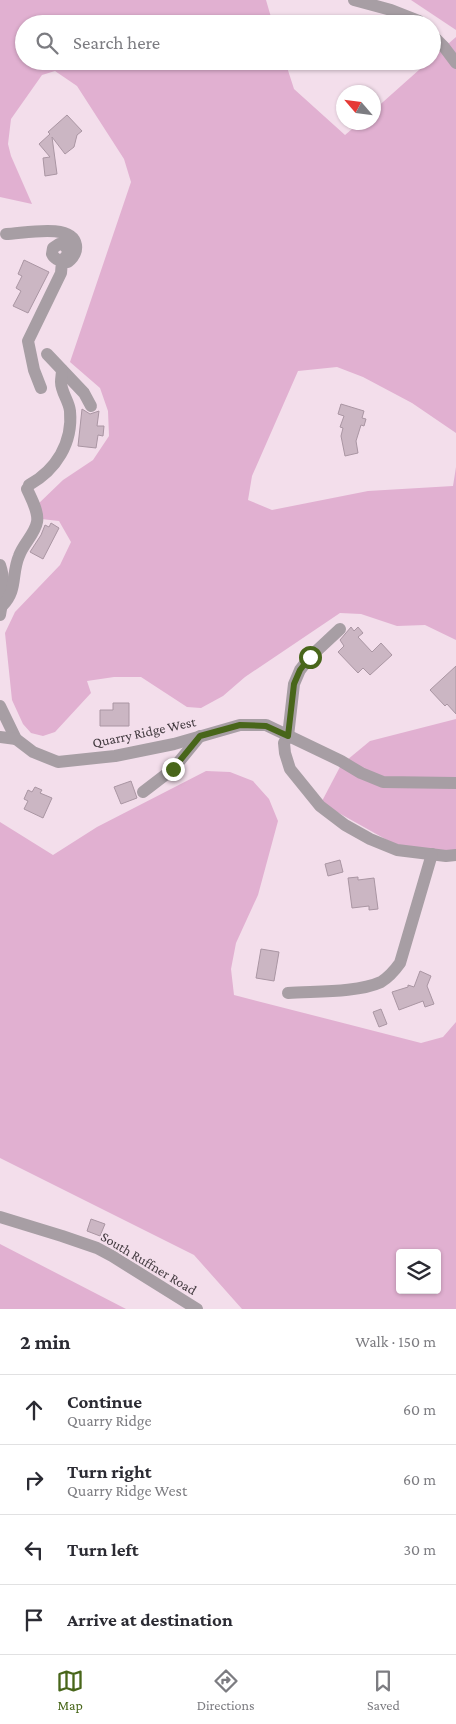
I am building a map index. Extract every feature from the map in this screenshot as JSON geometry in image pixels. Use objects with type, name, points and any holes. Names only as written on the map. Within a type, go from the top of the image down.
[{"type":"street","points":[[354,0],[404,15]]},
{"type":"street","points":[[441,44],[456,63]]},
{"type":"street","points":[[6,234],[51,230],[63,232],[72,237],[76,246],[74,256],[69,262],[62,260],[60,273],[28,341],[34,370],[41,388]]},
{"type":"street","points":[[47,354],[84,393],[91,406]]},
{"type":"street","points":[[1,610],[13,590],[14,571],[19,555],[37,522],[37,515],[28,487],[41,478],[57,461],[67,444],[70,428],[70,410],[61,382],[62,370]]},
{"type":"street","points":[[0,565],[3,574],[1,610]]},
{"type":"street","points":[[340,629],[317,650],[300,670],[294,684],[288,736],[284,743],[285,754],[290,768],[320,806],[345,825],[370,839],[397,850],[446,856],[456,855]]},
{"type":"street","name":"Quarry Ridge West","points":[[0,706],[16,739],[33,752],[58,762],[115,756],[174,744],[240,725],[266,726],[383,782],[456,783]]},
{"type":"street","points":[[144,792],[173,769],[200,736]]},
{"type":"street","points":[[0,737],[16,739]]},
{"type":"street","points":[[288,993],[363,988],[381,981],[392,973],[400,963],[432,854]]},
{"type":"street","name":"South Ruffner Road","points":[[0,1218],[97,1248],[197,1309]]},
{"type":"shaded area","points":[[0,0],[266,0],[270,15],[15,15],[15,70],[288,70],[294,89],[336,127],[336,130],[339,130],[345,135],[351,130],[381,130],[381,104],[419,70],[441,70],[441,50],[456,37],[456,433],[412,403],[363,377],[337,367],[298,371],[252,476],[248,500],[272,510],[368,491],[453,486],[456,467],[456,640],[425,625],[397,626],[361,614],[340,613],[245,677],[223,696],[201,708],[187,707],[141,677],[114,677],[87,681],[91,693],[55,732],[43,736],[31,733],[23,724],[12,700],[5,633],[15,612],[60,565],[71,542],[59,521],[33,518],[36,506],[63,480],[93,460],[109,436],[108,411],[100,388],[70,362],[131,182],[124,159],[77,86],[55,71],[42,75],[11,119],[8,144],[11,156],[32,204],[0,197]]},
{"type":"shaded area","points":[[411,0],[456,0],[456,30],[441,20],[441,15],[434,15]]},
{"type":"shaded area","points":[[456,719],[456,850],[412,854],[321,803],[341,765],[370,741]]},
{"type":"shaded area","points":[[206,771],[230,772],[253,781],[269,799],[278,821],[258,895],[236,943],[231,969],[234,995],[421,1043],[443,1037],[456,1022],[456,1309],[242,1309],[194,1255],[0,1158],[0,822],[53,855],[97,827]]},
{"type":"shaded area","points":[[0,1244],[126,1309],[0,1309]]},
{"type":"building","points":[[67,115],[82,131],[77,135],[74,147],[65,154],[52,137],[57,174],[45,176],[43,158],[50,157],[39,144],[50,134],[48,132]]},
{"type":"building","points":[[24,260],[49,272],[28,313],[13,306],[21,291],[16,288],[22,276],[18,274]]},
{"type":"building","points":[[341,404],[364,411],[362,418],[366,419],[364,426],[361,425],[356,441],[358,453],[345,456],[341,436],[343,428],[340,427],[344,416],[338,414]]},
{"type":"building","points":[[82,409],[90,414],[99,411],[97,426],[104,426],[103,436],[98,435],[96,448],[78,446]]},
{"type":"building","points":[[51,523],[59,528],[43,559],[30,552],[45,525],[49,527]]},
{"type":"building","points":[[351,627],[354,631],[358,627],[363,633],[358,637],[372,652],[381,643],[392,655],[370,675],[363,668],[358,673],[338,652],[344,646],[340,640]]},
{"type":"building","points":[[456,666],[456,714],[447,704],[445,706],[430,690]]},
{"type":"building","points":[[113,703],[129,703],[129,726],[100,726],[100,710],[113,710]]},
{"type":"building","points":[[131,781],[137,798],[121,804],[114,787]]},
{"type":"building","points":[[35,787],[42,790],[40,793],[52,798],[43,818],[24,809],[28,801],[24,799],[28,790],[32,792]]},
{"type":"building","points":[[340,860],[343,872],[328,876],[325,864]]},
{"type":"building","points":[[358,877],[358,880],[374,878],[378,909],[369,910],[369,906],[352,908],[348,878]]},
{"type":"building","points":[[261,949],[279,952],[274,981],[256,978]]},
{"type":"building","points":[[420,971],[431,976],[427,986],[434,1004],[425,1007],[423,1001],[399,1010],[392,992],[408,987],[408,985],[414,987]]},
{"type":"building","points":[[381,1009],[387,1024],[379,1027],[373,1012]]},
{"type":"building","points":[[91,1219],[105,1224],[100,1236],[87,1231]]},
{"type":"route","points":[[173,769],[184,758],[200,736],[240,725],[266,726],[288,736],[294,684],[300,670],[310,657]]}]
